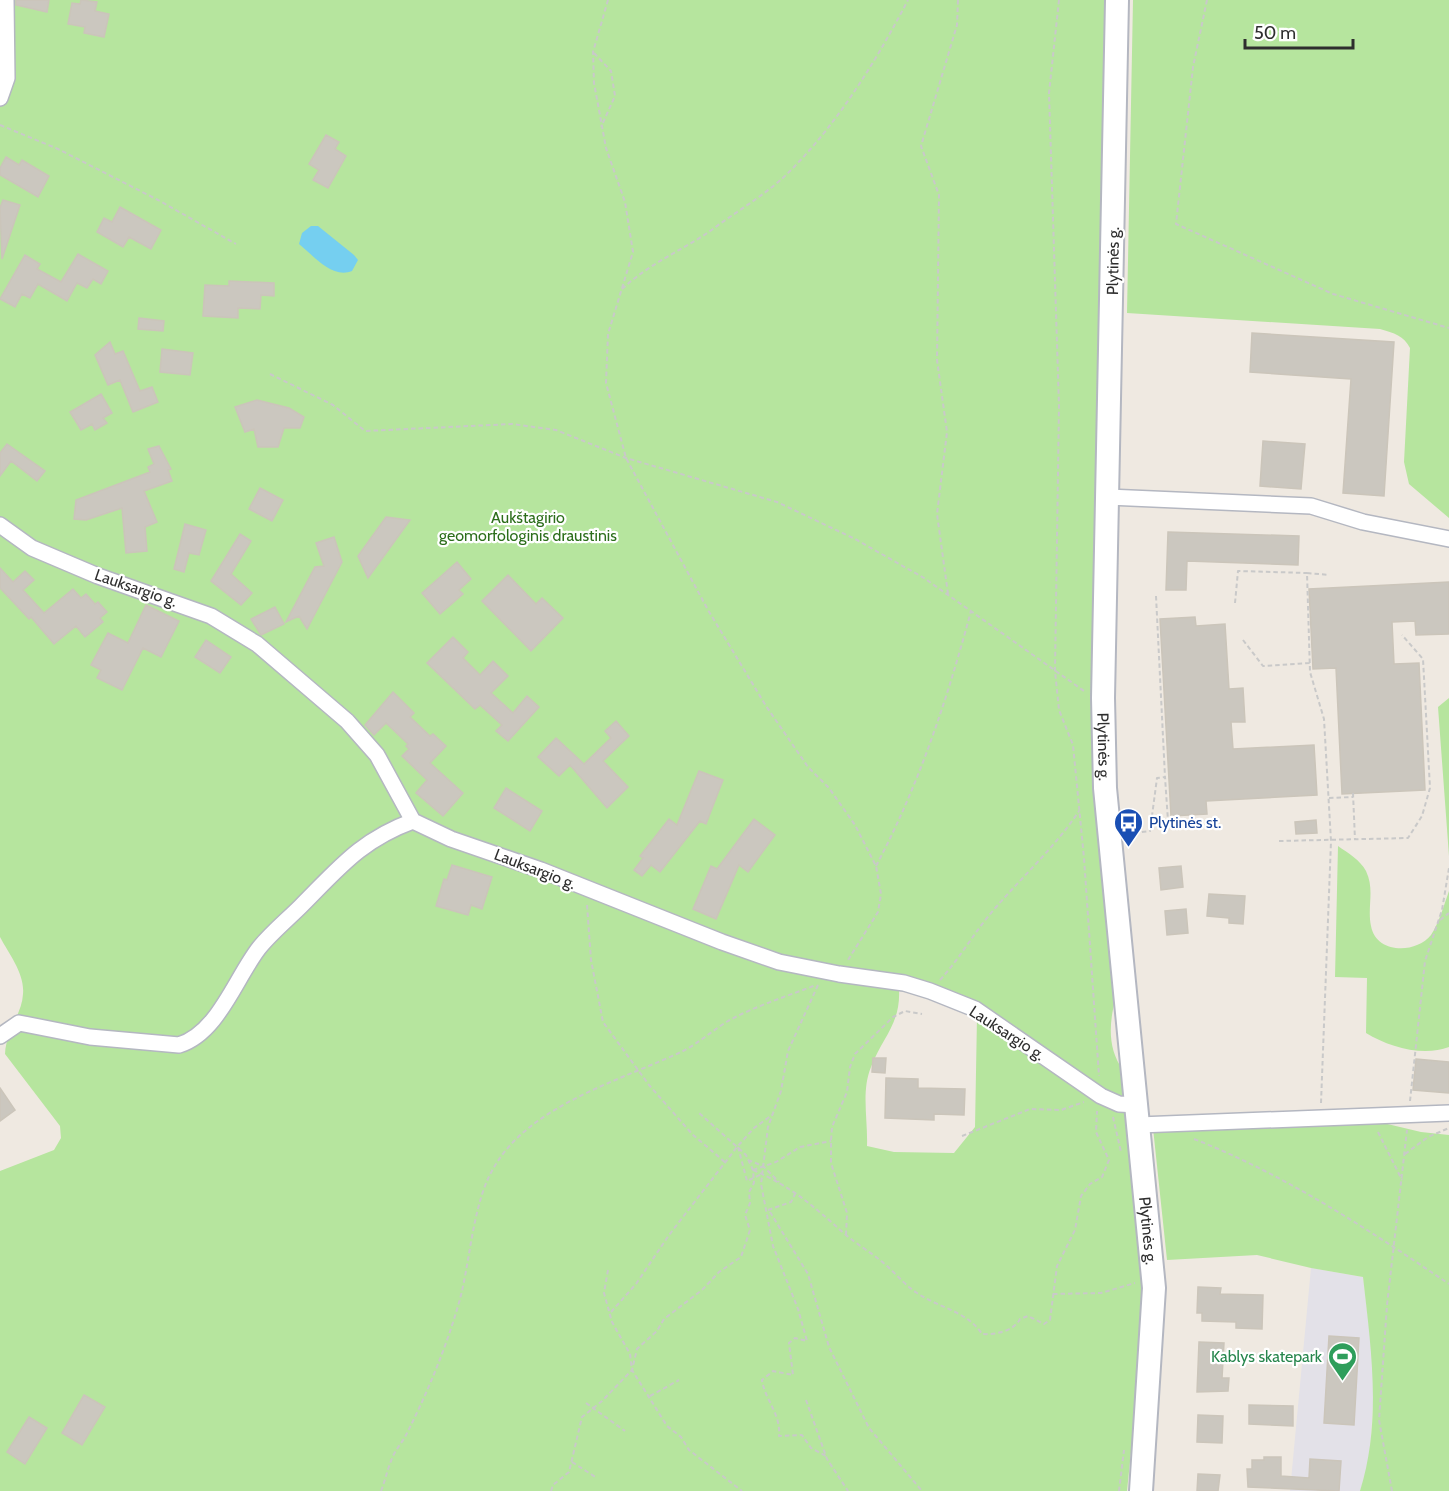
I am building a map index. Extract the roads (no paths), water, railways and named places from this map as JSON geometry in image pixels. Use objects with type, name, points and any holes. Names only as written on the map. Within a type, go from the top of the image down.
[{"type":"main road","name":"Plytinės g.","points":[[1118,0],[1103,698],[1105,788],[1154,1288],[1141,1491]]},
{"type":"street","points":[[0,98],[7,78],[6,0]]},
{"type":"street","points":[[1108,497],[1311,506],[1363,522],[1449,539]]},
{"type":"street","name":"Lauksargio g.","points":[[0,525],[32,548],[98,576],[211,616],[257,644],[347,721],[377,755],[413,820],[452,839],[541,870],[585,889],[779,962],[839,974],[904,983],[975,1009],[1101,1096],[1138,1115],[1321,1118],[1449,1113]]},
{"type":"street","points":[[0,1036],[20,1023],[90,1037],[179,1045],[189,1042],[200,1034],[212,1020],[261,946],[354,853],[386,831],[413,820]]},
{"type":"water","points":[[311,226],[318,226],[354,255],[358,260],[352,271],[345,273],[330,269],[299,244],[302,233]]},
{"type":"place","name":"Plytinės st.","points":[[1128,848]]},
{"type":"place","name":"Kablys skatepark","points":[[1343,1382]]},
{"type":"park label","name":"Aukštagirio geomorfologinis draustinis","points":[[528,526]]}]
